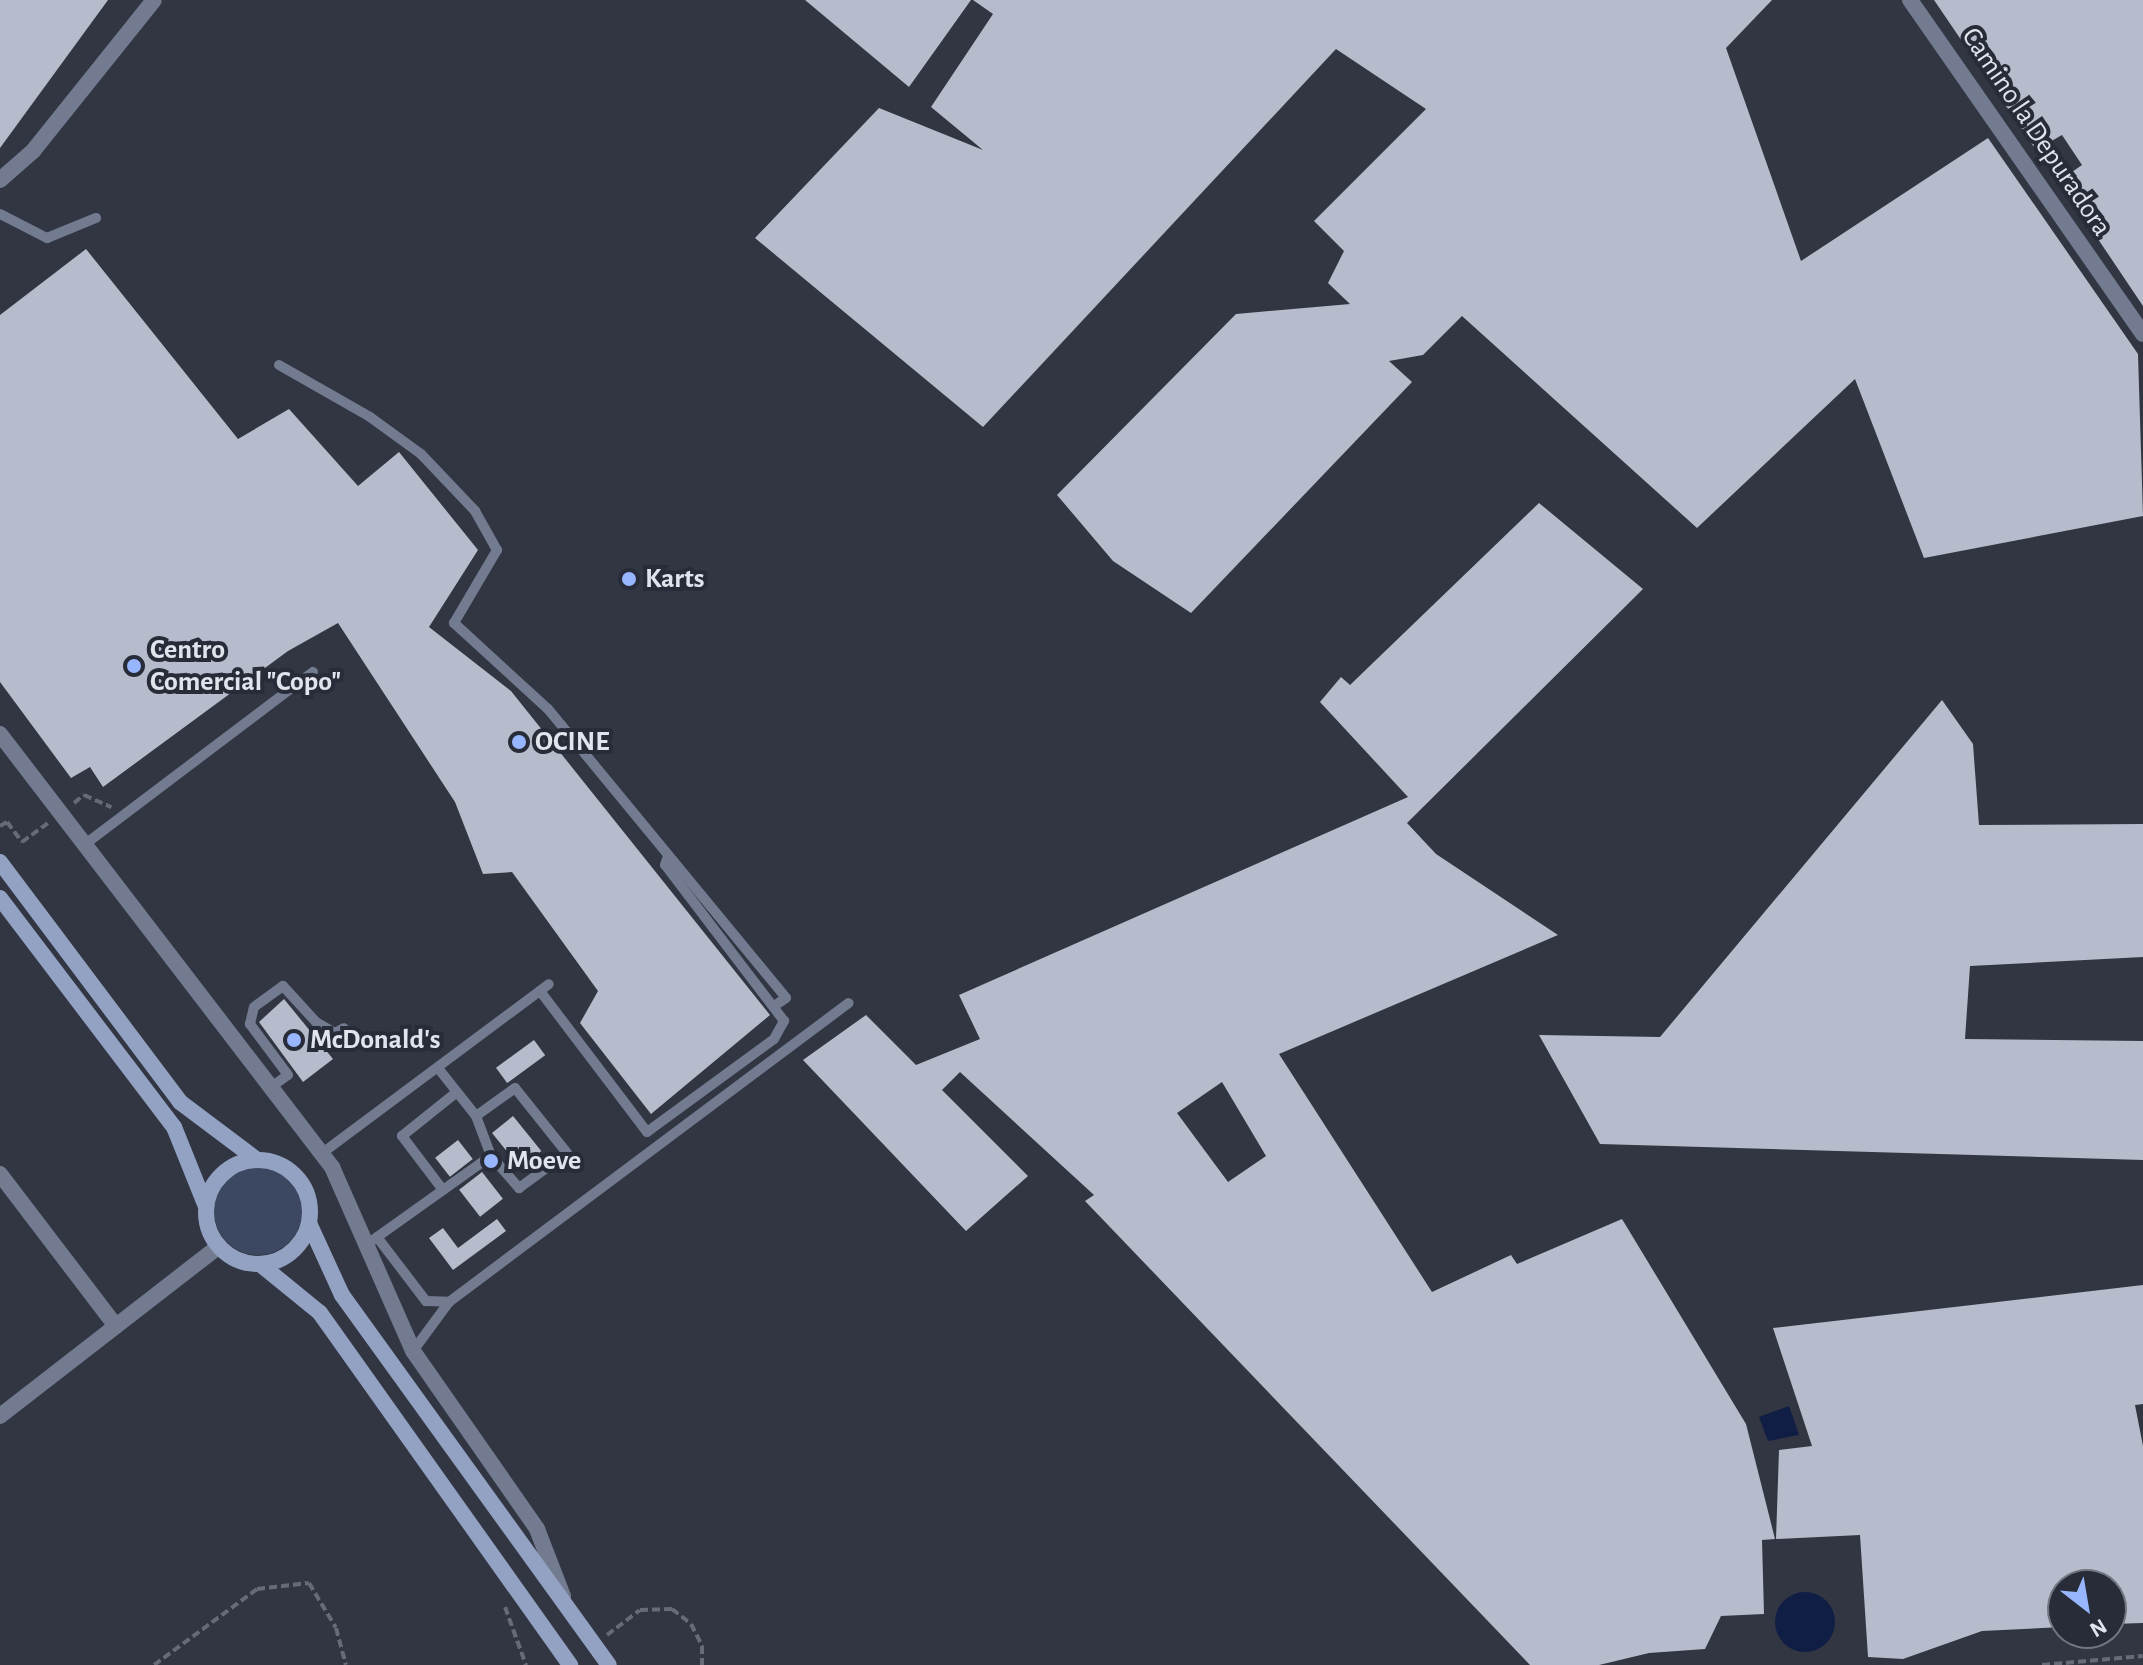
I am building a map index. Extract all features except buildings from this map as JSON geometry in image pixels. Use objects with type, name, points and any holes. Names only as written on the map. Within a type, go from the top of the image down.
[{"type":"main road","points":[[0,862],[180,1102],[256,1159]]},
{"type":"main road","points":[[0,898],[174,1127],[205,1204],[206,1220],[218,1247],[245,1263],[260,1264],[292,1252],[309,1223]]},
{"type":"main road","points":[[205,1204],[223,1172],[256,1159],[272,1161],[299,1178],[307,1192],[309,1223],[342,1295],[609,1665]]},
{"type":"main road","points":[[260,1264],[320,1313],[570,1665]]},
{"type":"street","points":[[0,180],[33,151],[154,0]]},
{"type":"street","name":"Camino la Depuradora","points":[[1910,0],[2143,334]]},
{"type":"street","points":[[0,734],[321,1154],[372,1241],[413,1351],[537,1529],[570,1612]]},
{"type":"street","points":[[0,1174],[116,1326]]},
{"type":"street","points":[[0,1416],[218,1247]]},
{"type":"lane","points":[[0,214],[47,238],[96,218]]},
{"type":"lane","points":[[279,365],[408,445],[475,511],[497,550],[454,623],[548,709],[786,998],[777,1004]]},
{"type":"lane","points":[[84,845],[313,672]]},
{"type":"lane","points":[[321,1154],[544,988],[647,1132],[774,1039],[784,1021],[665,865],[668,856]]},
{"type":"lane","points":[[270,1088],[288,1075],[250,1024],[254,1007],[283,986],[316,1022],[335,1033],[344,1028]]},
{"type":"lane","points":[[413,1351],[449,1302],[848,1003]]},
{"type":"lane","points":[[438,1068],[476,1116],[491,1156],[519,1188],[567,1153],[515,1088],[476,1116]]},
{"type":"lane","points":[[443,1190],[402,1136],[457,1092]]},
{"type":"lane","points":[[449,1302],[426,1301],[372,1241],[491,1156]]},
{"type":"path","points":[[0,826],[7,822],[22,842],[38,830]]},
{"type":"path","points":[[154,1665],[257,1589],[309,1583],[336,1628],[346,1665]]},
{"type":"path","points":[[594,1644],[640,1610],[672,1609],[691,1624],[702,1646],[702,1665]]},
{"type":"path","points":[[2042,1665],[2143,1656]]},
{"type":"shaded area","points":[[258,1167],[283,1174],[295,1186],[302,1211],[295,1236],[283,1248],[258,1255],[233,1248],[221,1236],[214,1211],[221,1186],[233,1174]]},
{"type":"shaded area","points":[[1789,1406],[1799,1435],[1768,1441],[1759,1417]]},
{"type":"shaded area","points":[[1805,1592],[1826,1601],[1835,1622],[1826,1643],[1805,1652],[1784,1643],[1775,1622],[1784,1601]]},
{"type":"place","name":"Karts","points":[[629,579]]},
{"type":"place","name":"Centro Comercial \"Copo\"","points":[[134,666]]},
{"type":"place","name":"OCINE","points":[[519,742]]},
{"type":"place","name":"McDonald's","points":[[294,1040]]},
{"type":"place","name":"Moeve","points":[[491,1161]]}]
